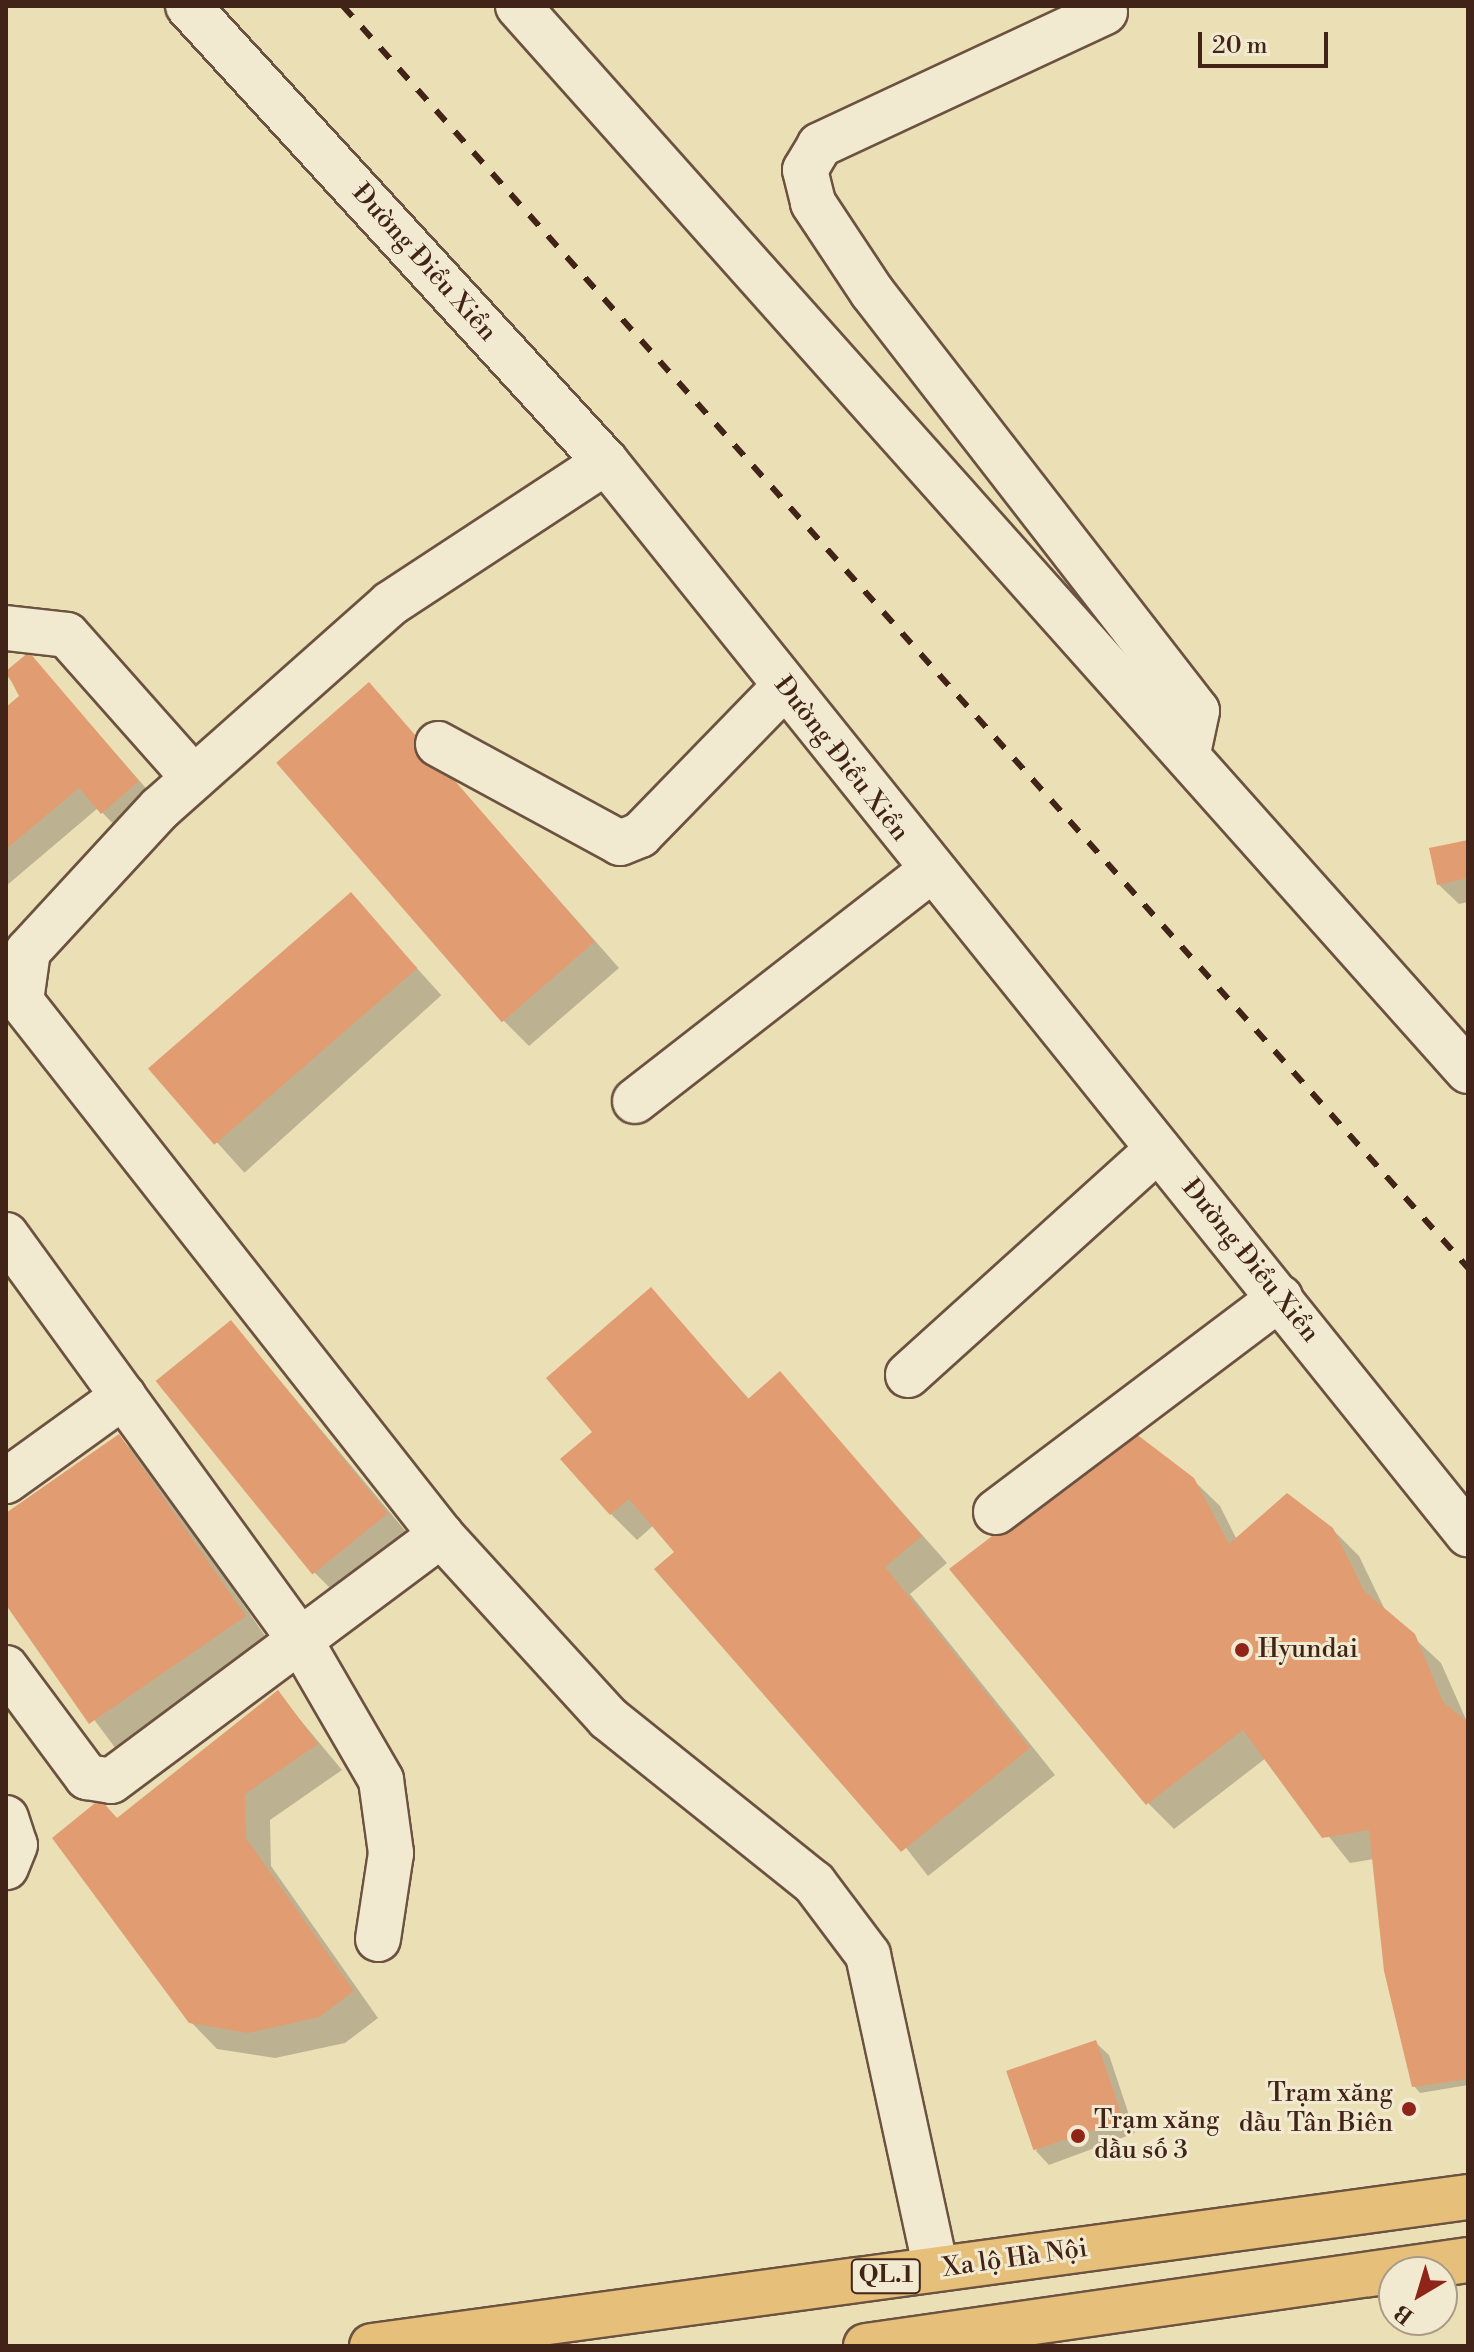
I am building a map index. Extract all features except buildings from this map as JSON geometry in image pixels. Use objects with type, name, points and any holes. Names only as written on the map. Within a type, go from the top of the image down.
[{"type":"highway","name":"Xa lộ Hà Nội","points":[[372,2346],[1468,2197]]},
{"type":"highway","points":[[866,2346],[1468,2260]]},
{"type":"street","name":"Đường Điểu Xiển","points":[[188,6],[606,462],[930,871],[1280,1298],[1468,1534]]},
{"type":"street","points":[[518,6],[1188,753],[1468,1071]]},
{"type":"street","points":[[1105,12],[820,145],[805,170],[813,203],[872,292],[1197,711],[1188,753]]},
{"type":"street","points":[[606,462],[390,604],[194,778],[28,951],[14,992],[441,1535],[608,1718],[814,1883],[868,1955],[936,2269]]},
{"type":"street","points":[[6,628],[67,635],[194,778]]},
{"type":"street","points":[[438,744],[620,843],[640,835],[784,687]]},
{"type":"street","points":[[635,1101],[930,871]]},
{"type":"street","points":[[908,1375],[1158,1149]]},
{"type":"street","points":[[6,1235],[300,1640],[389,1805],[378,1939]]},
{"type":"street","points":[[996,1512],[1280,1298]]},
{"type":"street","points":[[6,1481],[124,1396]]},
{"type":"street","points":[[6,1668],[87,1777],[111,1781],[441,1535]]},
{"type":"street","points":[[6,1818],[15,1845],[6,1867]]},
{"type":"railway","points":[[343,6],[1468,1268]]},
{"type":"place","name":"Hyundai","points":[[1242,1650]]},
{"type":"place","name":"Trạm xăng dầu Tân Biên","points":[[1409,2109]]},
{"type":"place","name":"Trạm xăng dầu số 3","points":[[1078,2136]]}]
